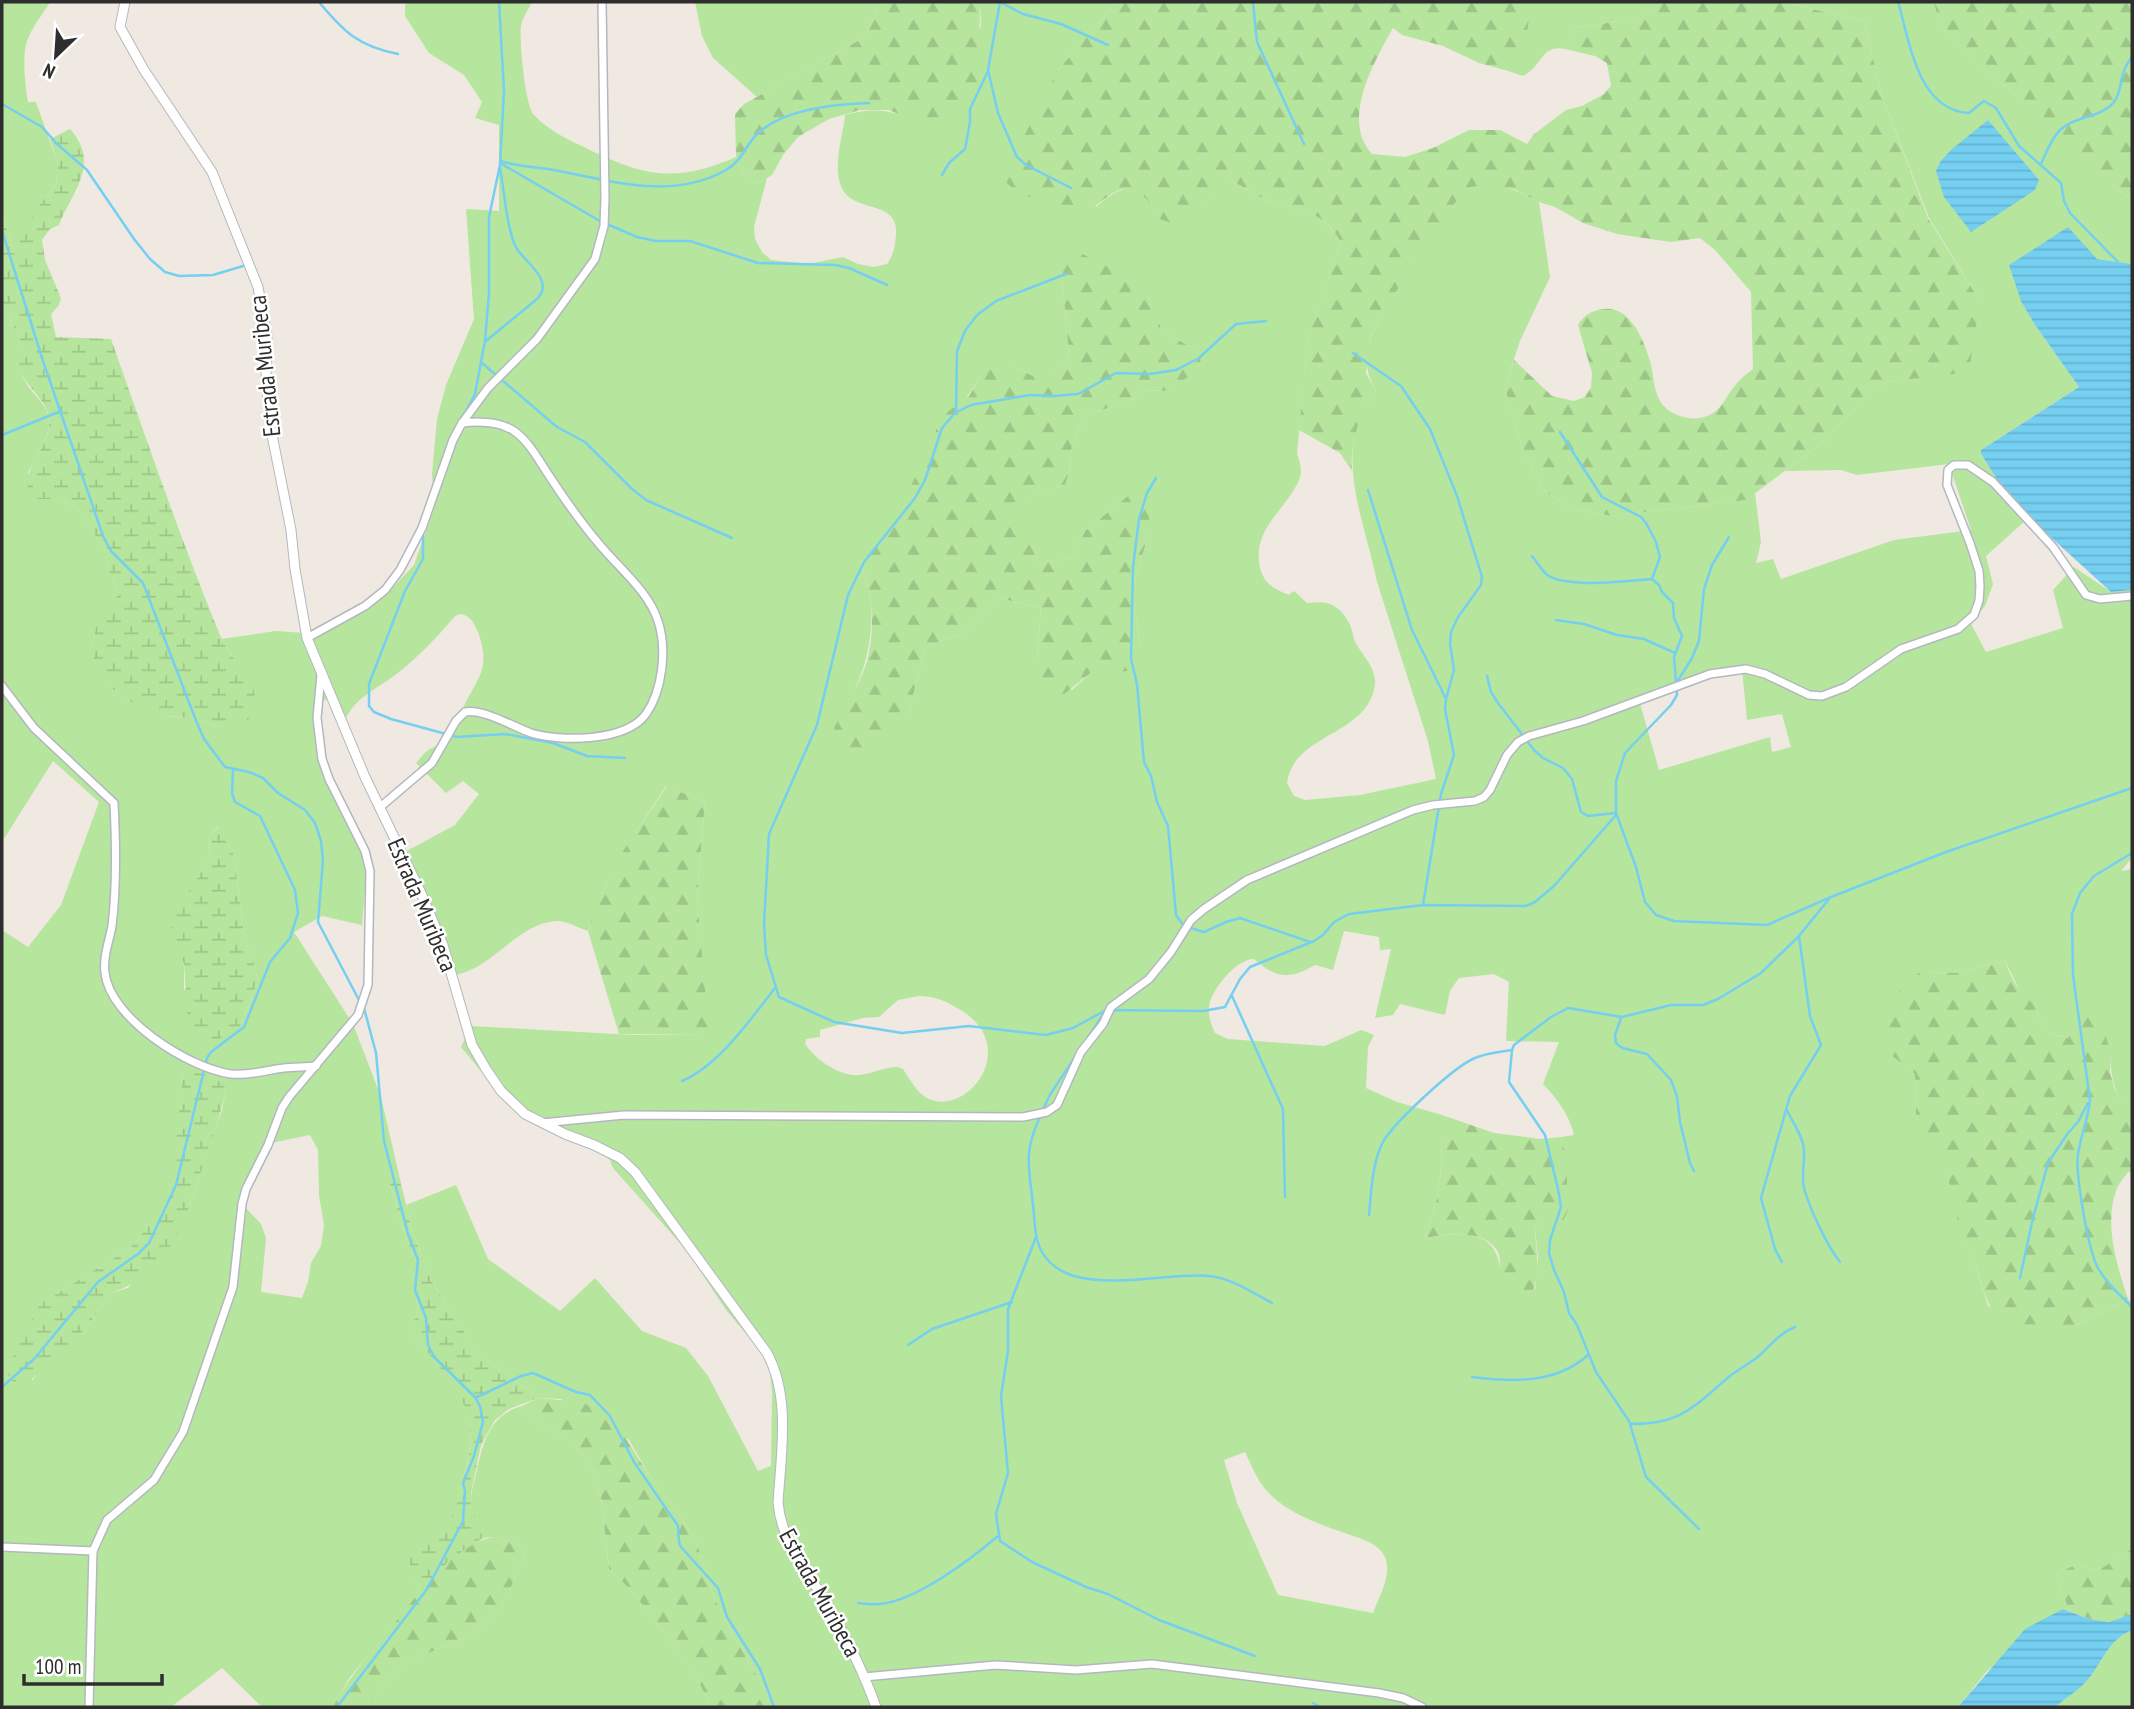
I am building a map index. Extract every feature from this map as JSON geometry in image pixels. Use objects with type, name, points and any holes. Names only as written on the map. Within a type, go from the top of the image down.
[{"type":"street","name":"Estrada Muribeca","points":[[125,2],[120,27],[144,71],[212,172],[258,287],[267,336],[266,382],[272,435],[291,530],[307,638],[379,808],[420,891],[443,946],[472,1045],[502,1091],[525,1114],[620,1158],[635,1172],[767,1353],[775,1368],[781,1398],[778,1503],[780,1520],[793,1551],[829,1607],[864,1676],[876,1707]]},
{"type":"street","points":[[307,638],[365,606],[385,590],[400,570],[422,527],[453,440],[462,423],[488,387],[537,339],[589,270],[599,247],[605,199],[602,2]]},
{"type":"street","points":[[379,808],[432,763],[456,721],[466,712],[477,712],[532,733],[554,738],[584,738],[630,727],[646,715],[657,690],[663,643],[658,620],[646,599],[599,544],[533,450],[516,432],[496,424],[462,423]]},
{"type":"street","points":[[542,1123],[624,1115],[1023,1117],[1047,1112],[1057,1105],[1081,1052],[1103,1024],[1111,1007],[1149,979],[1171,952],[1191,920],[1247,880],[1392,818],[1433,804],[1475,801],[1484,797],[1512,748],[1518,742],[1538,733],[1583,721],[1722,671],[1754,671],[1809,695],[1822,696],[1846,687],[1901,649],[1958,629],[1974,615],[1980,586],[1979,571],[1970,543],[1947,485],[1948,470],[1954,465],[1968,465],[1993,482],[2053,547],[2086,595],[2099,599],[2132,596]]},
{"type":"street","points":[[89,1707],[93,1551],[107,1520],[154,1480],[183,1432],[233,1287],[246,1189],[268,1145],[282,1108],[347,1031],[364,1002],[369,969],[372,881],[365,851],[333,788],[322,758],[317,718],[321,675]]},
{"type":"street","points":[[2,687],[34,728],[114,803],[116,839],[111,927],[104,958],[104,972],[120,1009],[175,1054],[208,1068],[245,1074],[316,1066]]},
{"type":"street","points":[[2,1547],[93,1551]]},
{"type":"street","points":[[864,1676],[996,1665],[1076,1670],[1152,1664],[1379,1693],[1403,1698],[1422,1707]]},
{"type":"green space","points":[[2,2],[50,2],[27,41],[24,71],[28,102],[36,102],[58,164],[56,184],[38,207],[21,261],[14,253],[2,212]]},
{"type":"green space","points":[[408,2],[532,2],[521,26],[523,72],[531,109],[546,126],[608,158],[644,171],[696,171],[736,157],[743,174],[757,184],[767,178],[754,227],[755,239],[762,252],[771,260],[808,264],[843,257],[874,267],[887,264],[891,257],[895,243],[895,223],[884,211],[857,202],[843,190],[838,163],[845,115],[878,110],[910,118],[981,27],[980,2],[1117,2],[1058,70],[1096,207],[1115,193],[1130,189],[1144,196],[1157,215],[1205,210],[1212,189],[1227,180],[1267,200],[1310,213],[1327,224],[1341,243],[1308,338],[1297,454],[1301,467],[1300,476],[1294,490],[1262,538],[1259,561],[1265,579],[1277,590],[1289,595],[1294,591],[1307,603],[1322,602],[1338,608],[1350,625],[1356,643],[1371,667],[1375,683],[1370,700],[1360,714],[1303,753],[1293,766],[1287,783],[1294,796],[1305,800],[1360,795],[1436,779],[1428,741],[1377,582],[1354,485],[1352,460],[1362,413],[1376,391],[1368,372],[1367,360],[1375,327],[1434,231],[1450,209],[1473,186],[1499,185],[1539,202],[1550,277],[1520,341],[1506,390],[1523,451],[1542,489],[1571,509],[1612,516],[1745,500],[1755,493],[1761,542],[1756,563],[1773,559],[1781,579],[1894,540],[1971,530],[1949,464],[1857,475],[1841,470],[1785,471],[1826,440],[1871,390],[1887,382],[1917,378],[1980,301],[1929,218],[1882,96],[1864,21],[1782,2],[1934,2],[1940,23],[1977,64],[2018,96],[2112,186],[2132,200],[2132,264],[2097,259],[2035,325],[2079,387],[1981,450],[1981,455],[2025,521],[1986,556],[1993,584],[1985,606],[1971,624],[1986,652],[2063,628],[2053,590],[2074,567],[2111,592],[2132,590],[2132,858],[2121,871],[2132,869],[2132,1103],[2122,1103],[2116,1091],[2111,1054],[2078,1023],[2069,1038],[2048,1033],[2038,1018],[2035,1005],[2022,995],[2005,961],[1958,973],[1921,972],[1894,1007],[1886,1050],[1915,1074],[1916,1118],[1931,1134],[1941,1152],[1965,1244],[1975,1263],[1988,1306],[2076,1325],[2128,1299],[2132,1304],[2132,1549],[2097,1571],[2077,1564],[2056,1574],[2069,1611],[2063,1609],[1987,1671],[1958,1707],[775,1707],[713,1595],[696,1540],[652,1480],[629,1440],[561,1399],[538,1398],[477,1352],[431,1280],[412,1230],[406,1205],[456,1185],[488,1259],[560,1311],[595,1278],[642,1331],[686,1348],[708,1376],[758,1471],[771,1466],[772,1392],[769,1361],[726,1310],[687,1251],[613,1168],[610,1160],[537,1126],[504,1099],[461,1047],[471,1026],[634,1035],[708,1035],[697,897],[705,803],[666,786],[612,874],[588,931],[560,921],[542,924],[516,938],[481,964],[454,975],[403,853],[455,825],[479,794],[463,781],[446,793],[416,763],[427,751],[449,736],[481,674],[483,657],[478,632],[469,618],[460,614],[411,662],[362,698],[346,718],[327,699],[314,703],[317,758],[349,812],[368,854],[362,925],[322,916],[294,932],[353,1024],[381,1097],[399,1175],[395,1174],[390,1184],[405,1236],[416,1261],[418,1308],[412,1330],[456,1390],[469,1420],[468,1460],[451,1520],[446,1531],[427,1548],[410,1576],[422,1591],[350,1677],[333,1707],[262,1707],[222,1668],[171,1707],[2,1707],[2,930],[28,947],[61,905],[99,802],[53,761],[2,842],[2,304],[20,339],[18,357],[22,375],[49,418],[47,435],[28,473],[38,499],[61,499],[76,508],[105,549],[109,571],[118,590],[117,600],[96,628],[92,648],[110,687],[127,700],[168,716],[199,720],[219,727],[230,725],[242,670],[221,639],[276,631],[318,634],[384,597],[414,565],[435,506],[432,475],[437,419],[446,385],[474,319],[466,209],[499,211],[499,125],[475,118],[482,102],[464,75],[429,53],[405,16],[405,5]],"holes":[[[1062,278],[1149,297],[1159,318],[1161,330],[1196,350],[1201,360],[1196,370],[1168,391],[1145,390],[1129,401],[1084,416],[1072,445],[1065,485],[1011,503],[1040,564],[1073,557],[1085,531],[1129,495],[1150,530],[1132,589],[1140,646],[1120,672],[1092,672],[1072,690],[1043,677],[1037,659],[1041,608],[1000,598],[966,632],[925,647],[908,716],[855,689],[866,659],[871,627],[869,594],[860,563],[893,526],[933,443],[980,377],[1011,365],[1033,376],[1051,376],[1069,357]],[[1742,669],[1747,720],[1782,714],[1791,747],[1772,752],[1770,737],[1659,770],[1639,700]],[[218,827],[233,851],[245,940],[258,981],[240,1027],[184,989],[184,963],[200,875],[209,860],[210,835]],[[1344,931],[1379,937],[1380,950],[1391,949],[1375,1018],[1393,1015],[1400,1004],[1445,1015],[1450,991],[1459,978],[1494,974],[1509,982],[1506,1041],[1559,1042],[1543,1084],[1562,1107],[1574,1135],[1561,1137],[1566,1169],[1563,1221],[1542,1221],[1535,1228],[1538,1257],[1535,1289],[1501,1280],[1494,1250],[1478,1237],[1454,1235],[1424,1238],[1438,1193],[1442,1115],[1397,1102],[1366,1088],[1368,1047],[1374,1035],[1361,1030],[1325,1046],[1228,1039],[1215,1033],[1209,1013],[1211,999],[1226,976],[1240,964],[1254,959],[1269,970],[1283,975],[1298,973],[1315,965],[1333,970]],[[919,996],[935,998],[954,1006],[978,1024],[987,1041],[988,1059],[982,1075],[972,1089],[958,1098],[942,1102],[923,1096],[903,1069],[893,1067],[852,1075],[822,1061],[805,1044],[806,1039],[820,1037],[820,1030],[863,1018],[879,1017],[898,1000]],[[183,1071],[226,1089],[222,1110],[189,1206],[128,1288],[110,1293],[88,1326],[39,1370],[32,1381],[40,1304],[130,1248],[171,1200]],[[310,1135],[318,1150],[319,1195],[324,1225],[321,1246],[311,1263],[302,1298],[261,1292],[266,1238],[261,1224],[246,1208],[246,1193],[271,1143]],[[1245,1452],[1263,1486],[1282,1505],[1312,1521],[1363,1539],[1377,1547],[1385,1558],[1387,1573],[1373,1613],[1278,1595],[1237,1503],[1224,1460]]]},
{"type":"green space","points":[[695,2],[881,2],[865,37],[757,97],[713,58],[702,36]]},
{"type":"green space","points":[[881,2],[980,2],[979,77],[964,112],[940,132],[889,110],[860,110],[829,119],[798,137],[783,155],[772,175],[757,184],[743,174],[736,157],[735,114],[744,104],[865,37]]},
{"type":"green space","points":[[1117,2],[1529,2],[1529,21],[1522,48],[1505,70],[1479,63],[1443,46],[1402,35],[1393,28],[1370,73],[1360,108],[1359,124],[1363,140],[1372,154],[1405,157],[1433,148],[1469,130],[1500,130],[1527,144],[1533,135],[1566,110],[1582,106],[1604,94],[1611,86],[1607,63],[1595,56],[1565,49],[1574,28],[1631,18],[1662,2],[1782,2],[1864,21],[1882,96],[1928,218],[1980,301],[1969,372],[1887,382],[1871,390],[1826,440],[1746,500],[1612,516],[1571,509],[1542,489],[1523,451],[1506,391],[1514,360],[1552,396],[1574,401],[1585,397],[1591,387],[1592,373],[1578,325],[1592,312],[1613,310],[1628,319],[1640,335],[1650,361],[1656,390],[1664,406],[1682,417],[1704,417],[1718,409],[1738,382],[1753,369],[1751,292],[1716,251],[1700,238],[1671,242],[1617,234],[1583,223],[1514,189],[1487,184],[1471,187],[1455,203],[1415,260],[1376,325],[1370,338],[1366,373],[1376,391],[1365,408],[1357,429],[1352,471],[1340,453],[1299,430],[1308,337],[1341,243],[1327,224],[1310,213],[1267,200],[1227,180],[1212,190],[1205,210],[1181,226],[1162,220],[1146,199],[1133,190],[1114,192],[1092,208],[1078,210],[1031,198],[1006,182],[1020,144],[1058,70]]},
{"type":"green space","points":[[1529,2],[1662,2],[1632,18],[1574,28],[1565,49],[1557,48],[1546,53],[1523,76],[1505,70],[1521,48]]},
{"type":"green space","points":[[1934,2],[2132,2],[2132,200],[2084,171],[2063,152],[2018,96],[1977,64],[1939,22]]},
{"type":"green space","points":[[70,129],[79,142],[84,166],[77,188],[59,225],[50,229],[42,240],[45,260],[61,298],[51,314],[56,337],[111,339],[177,525],[220,635],[253,688],[253,710],[246,723],[219,727],[199,720],[156,714],[127,700],[110,687],[96,669],[92,648],[96,627],[116,600],[118,590],[109,571],[105,549],[76,508],[61,499],[38,499],[29,494],[29,475],[48,432],[48,412],[24,378],[18,355],[20,339],[2,304],[2,212],[14,253],[21,260],[20,240],[38,207],[56,184],[58,164],[50,139]]},
{"type":"green space","points":[[1076,251],[1113,270],[1146,294],[1159,317],[1161,330],[1196,350],[1201,360],[1196,371],[1168,391],[1145,390],[1129,401],[1084,416],[1072,445],[1065,485],[1012,503],[1040,564],[1073,557],[1085,531],[1129,495],[1148,498],[1150,530],[1132,589],[1140,646],[1133,670],[1092,672],[1064,694],[1046,691],[1037,659],[1041,608],[1000,598],[966,632],[925,647],[908,716],[846,773],[834,728],[864,670],[872,630],[871,602],[860,563],[881,543],[893,526],[943,415],[969,396],[980,377],[994,364],[1011,365],[1033,376],[1051,376],[1069,357],[1062,278],[1066,252]]},
{"type":"green space","points":[[667,786],[705,803],[697,897],[709,1035],[619,1034],[588,931],[595,908],[621,854]]},
{"type":"green space","points":[[219,827],[233,851],[245,940],[258,981],[240,1027],[212,1043],[188,1025],[184,963],[173,944],[171,920],[209,860],[210,835]]},
{"type":"green space","points":[[2005,961],[2017,986],[2035,1005],[2038,1018],[2048,1033],[2068,1038],[2078,1023],[2090,1016],[2104,1030],[2111,1054],[2110,1072],[2114,1087],[2122,1103],[2132,1103],[2132,1171],[2128,1172],[2117,1188],[2111,1218],[2113,1245],[2128,1299],[2076,1325],[2003,1324],[1992,1309],[1964,1242],[1943,1162],[1928,1133],[1916,1118],[1915,1074],[1885,1050],[1880,1035],[1904,983],[1921,972],[1958,973]]},
{"type":"green space","points":[[183,1071],[213,1078],[226,1089],[208,1151],[176,1237],[146,1274],[110,1293],[88,1326],[23,1387],[14,1383],[6,1371],[40,1304],[130,1248],[170,1200]]},
{"type":"green space","points":[[1442,1115],[1494,1133],[1541,1139],[1561,1137],[1567,1159],[1567,1186],[1573,1192],[1571,1204],[1563,1221],[1542,1221],[1535,1228],[1537,1273],[1529,1298],[1509,1296],[1501,1281],[1498,1253],[1490,1242],[1462,1234],[1424,1238],[1438,1193]]},
{"type":"green space","points":[[399,1175],[412,1230],[431,1280],[477,1352],[538,1398],[509,1409],[495,1420],[481,1445],[471,1493],[472,1507],[483,1538],[449,1560],[422,1591],[410,1576],[410,1558],[429,1538],[444,1534],[447,1528],[468,1458],[469,1419],[455,1388],[412,1330],[418,1308],[416,1261],[405,1236],[390,1184],[389,1177]]},
{"type":"green space","points":[[538,1398],[582,1402],[615,1421],[652,1480],[696,1540],[713,1595],[775,1707],[711,1707],[696,1676],[632,1591],[609,1569],[601,1497],[593,1470],[575,1445],[539,1422],[522,1406]]},
{"type":"green space","points":[[522,1406],[539,1422],[575,1445],[593,1470],[601,1497],[609,1569],[632,1591],[696,1676],[711,1707],[370,1707],[399,1668],[470,1635],[490,1619],[507,1595],[526,1547],[495,1537],[483,1538],[474,1515],[471,1497],[490,1430],[502,1416]]},
{"type":"green space","points":[[495,1537],[526,1547],[512,1586],[490,1619],[470,1635],[399,1668],[370,1707],[333,1707],[362,1664],[438,1571],[464,1548]]},
{"type":"green space","points":[[2132,1549],[2132,1614],[2110,1622],[2089,1619],[2069,1611],[2056,1574],[2077,1564],[2097,1571]]},
{"type":"green space","points":[[2132,1630],[2132,1707],[2055,1707],[2088,1680],[2115,1641]]},
{"type":"water","points":[[1988,120],[2039,180],[2035,190],[1971,232],[1944,197],[1936,171],[1952,149]]},
{"type":"water","points":[[2068,227],[2097,259],[2132,264],[2132,590],[2111,592],[2010,500],[1981,454],[1981,450],[2079,387],[2021,301],[2009,265]]},
{"type":"water","points":[[2063,1609],[2089,1619],[2109,1622],[2132,1614],[2132,1630],[2115,1641],[2081,1687],[2055,1707],[1958,1707],[2025,1629]]},
{"type":"waterway","points":[[319,2],[336,22],[362,42],[398,54]]},
{"type":"waterway","points":[[463,417],[475,394],[485,341],[489,293],[489,217],[500,165],[504,91],[499,2]]},
{"type":"waterway","points":[[1000,2],[988,70],[998,113],[1017,157],[1026,165],[1071,188]]},
{"type":"waterway","points":[[1000,2],[1023,14],[1061,24],[1108,45]]},
{"type":"waterway","points":[[1253,2],[1257,42],[1304,144]]},
{"type":"waterway","points":[[1898,2],[1918,71],[1927,87],[1938,100],[1952,109],[1969,113],[1984,101],[1996,108],[2019,146],[2061,183],[2064,201],[2070,213],[2118,262]]},
{"type":"waterway","points":[[2041,164],[2060,130],[2102,111],[2114,102],[2124,70],[2132,57]]},
{"type":"waterway","points":[[942,175],[949,163],[965,149],[970,109],[987,73]]},
{"type":"waterway","points":[[500,161],[615,182],[683,185],[705,180],[726,170],[740,158],[757,134],[781,119],[795,113],[825,107],[869,103]]},
{"type":"waterway","points":[[2,104],[42,127],[87,170],[134,239],[165,272],[179,276],[213,275],[253,263]]},
{"type":"waterway","points":[[500,163],[600,221],[637,237],[656,241],[690,241],[758,263],[835,265],[849,268],[887,285]]},
{"type":"waterway","points":[[486,341],[537,299],[543,286],[537,272],[514,242],[508,222],[500,168]]},
{"type":"waterway","points":[[2,231],[103,536],[111,551],[143,583],[204,739],[225,767],[263,778],[278,793],[305,810],[315,823],[321,841],[323,861],[318,922],[360,1002]]},
{"type":"waterway","points":[[956,412],[957,351],[965,331],[977,315],[996,301],[1066,274]]},
{"type":"waterway","points":[[1266,321],[1236,324],[1199,358],[1176,370],[1150,374],[1116,373],[1078,394],[1030,395],[971,405],[955,413],[942,428],[925,480],[915,498],[864,562],[848,595],[817,725],[769,834],[764,924],[766,955],[779,997],[834,1022],[902,1033],[969,1026],[1046,1035],[1073,1028],[1106,1010],[1203,1011],[1225,1007],[1240,979],[1250,967],[1314,941],[1334,922],[1349,914],[1423,905],[1526,906],[1535,902],[1554,886],[1616,815]]},
{"type":"waterway","points":[[1353,353],[1401,386],[1430,429],[1457,496],[1482,577],[1481,585],[1458,617],[1451,632],[1454,670],[1445,709],[1454,755],[1441,794],[1423,905]]},
{"type":"waterway","points":[[482,363],[557,427],[585,442],[646,500],[732,538]]},
{"type":"waterway","points":[[2,435],[61,411]]},
{"type":"waterway","points":[[1560,432],[1602,497],[1641,517],[1646,523],[1660,557],[1652,579]]},
{"type":"waterway","points":[[1156,478],[1147,493],[1139,519],[1133,567],[1131,659],[1137,684],[1144,762],[1168,826],[1176,915],[1184,926],[1204,932],[1240,918],[1310,942]]},
{"type":"waterway","points":[[1368,490],[1412,630],[1445,697]]},
{"type":"waterway","points":[[423,532],[423,559],[405,591],[369,684],[369,706],[374,712],[457,737],[505,734],[553,743],[587,756],[625,758]]},
{"type":"waterway","points":[[1677,682],[1699,641],[1704,589],[1712,565],[1729,537]]},
{"type":"waterway","points":[[1532,556],[1546,574],[1555,579],[1582,583],[1652,579],[1673,603],[1674,618],[1682,636],[1674,657],[1677,695],[1671,705],[1625,753],[1616,781],[1616,813],[1636,867],[1645,902],[1656,915],[1674,921],[1767,925],[1946,852],[2132,788]]},
{"type":"waterway","points":[[1556,620],[1644,639],[1675,653]]},
{"type":"waterway","points":[[1487,676],[1491,692],[1534,750],[1563,768],[1572,779],[1581,812],[1588,816],[1615,813]]},
{"type":"waterway","points":[[2,1387],[34,1359],[98,1282],[149,1243],[176,1185],[207,1058],[244,1027],[270,962],[290,938],[298,913],[295,890],[260,816],[235,802],[232,793],[233,770]]},
{"type":"waterway","points":[[2132,853],[2094,876],[2080,893],[2072,914],[2073,975],[2090,1100],[2078,1154],[2080,1193],[2097,1266],[2108,1283],[2132,1307]]},
{"type":"waterway","points":[[1699,1529],[1646,1477],[1629,1421],[1596,1372],[1577,1325],[1569,1313],[1549,1253],[1550,1240],[1561,1207],[1558,1189],[1545,1135],[1509,1082],[1512,1050],[1514,1045],[1551,1017],[1568,1008],[1622,1017],[1671,1005],[1703,1005],[1718,999],[1761,973],[1799,936],[1829,899]]},
{"type":"waterway","points":[[1782,1262],[1775,1249],[1761,1198],[1790,1096],[1821,1045],[1810,1016],[1799,936]]},
{"type":"waterway","points":[[682,1081],[696,1074],[721,1053],[775,988]]},
{"type":"waterway","points":[[1232,996],[1283,1109],[1285,1197]]},
{"type":"waterway","points":[[337,1707],[427,1589],[463,1521],[463,1483],[483,1422],[475,1397],[434,1357],[428,1345],[426,1318],[415,1290],[418,1260],[408,1234],[384,1141],[376,1053],[364,1008]]},
{"type":"waterway","points":[[1087,1039],[1104,1013]]},
{"type":"waterway","points":[[1621,1018],[1615,1035],[1616,1043],[1622,1048],[1647,1054],[1671,1080],[1694,1171]]},
{"type":"waterway","points":[[1369,1215],[1372,1180],[1378,1154],[1396,1125],[1423,1098],[1466,1063],[1484,1055],[1512,1050]]},
{"type":"waterway","points":[[1042,1111],[1075,1057]]},
{"type":"waterway","points":[[2020,1278],[2048,1163],[2078,1122],[2088,1103]]},
{"type":"waterway","points":[[1786,1109],[1803,1144],[1803,1183],[1806,1196],[1824,1237],[1840,1262]]},
{"type":"waterway","points":[[1040,1117],[1031,1141],[1029,1170],[1038,1241],[1042,1252],[1055,1267],[1073,1276],[1095,1280],[1217,1277],[1242,1286],[1272,1303]]},
{"type":"waterway","points":[[1036,1237],[1008,1309],[1008,1351],[1001,1396],[1008,1473],[996,1514],[1000,1541],[1032,1562],[1108,1594],[1159,1620],[1255,1656]]},
{"type":"waterway","points":[[908,1345],[932,1329],[1012,1302]]},
{"type":"waterway","points":[[1631,1424],[1676,1417],[1697,1404],[1758,1357],[1781,1335],[1795,1327]]},
{"type":"waterway","points":[[1472,1377],[1533,1379],[1562,1371],[1588,1355]]},
{"type":"waterway","points":[[475,1398],[533,1373],[576,1392],[590,1395],[610,1416],[634,1462],[678,1526],[681,1547],[718,1588],[727,1617],[760,1669],[774,1707]]},
{"type":"waterway","points":[[858,1603],[880,1604],[910,1595],[958,1567],[998,1536]]},
{"type":"waterway","points":[[1313,1703],[1320,1707]]}]
